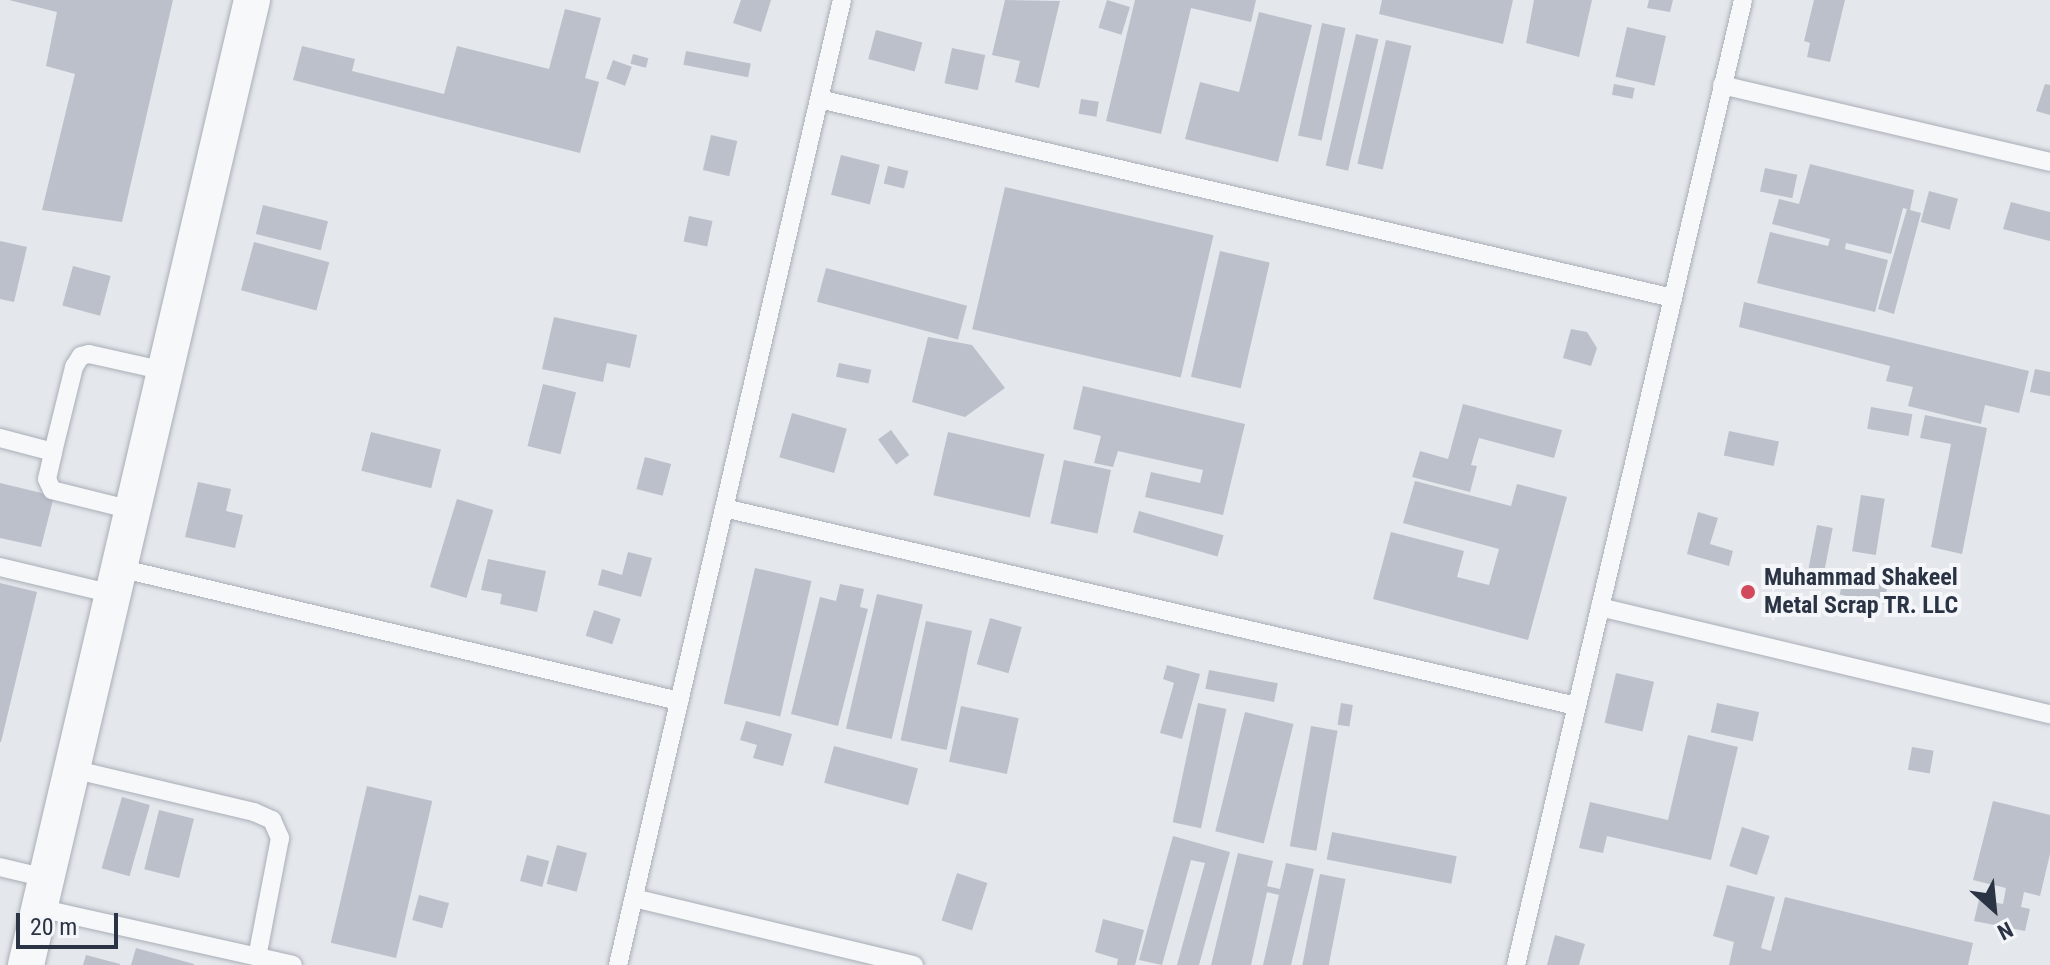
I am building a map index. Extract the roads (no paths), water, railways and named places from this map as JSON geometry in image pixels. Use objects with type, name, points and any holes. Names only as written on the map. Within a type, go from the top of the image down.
[{"type":"street","points":[[26,965],[252,0]]},
{"type":"lane","points":[[618,965],[842,0]]},
{"type":"lane","points":[[1516,965],[1743,0]]},
{"type":"lane","points":[[1722,85],[2050,162]]},
{"type":"lane","points":[[819,99],[1673,298]]},
{"type":"lane","points":[[132,510],[52,490],[47,479],[53,452],[74,367],[81,356],[89,354],[165,371]]},
{"type":"lane","points":[[0,438],[53,452]]},
{"type":"lane","points":[[724,508],[1576,706]]},
{"type":"lane","points":[[0,567],[116,581],[679,701]]},
{"type":"lane","points":[[1600,607],[2050,714]]},
{"type":"lane","points":[[72,769],[254,812],[272,820],[280,838],[257,957]]},
{"type":"lane","points":[[0,867],[43,893],[293,965]]},
{"type":"lane","points":[[634,898],[914,965]]},
{"type":"place","name":"Muhammad Shakeel Metal Scrap TR. LLC","points":[[1748,592]]}]
